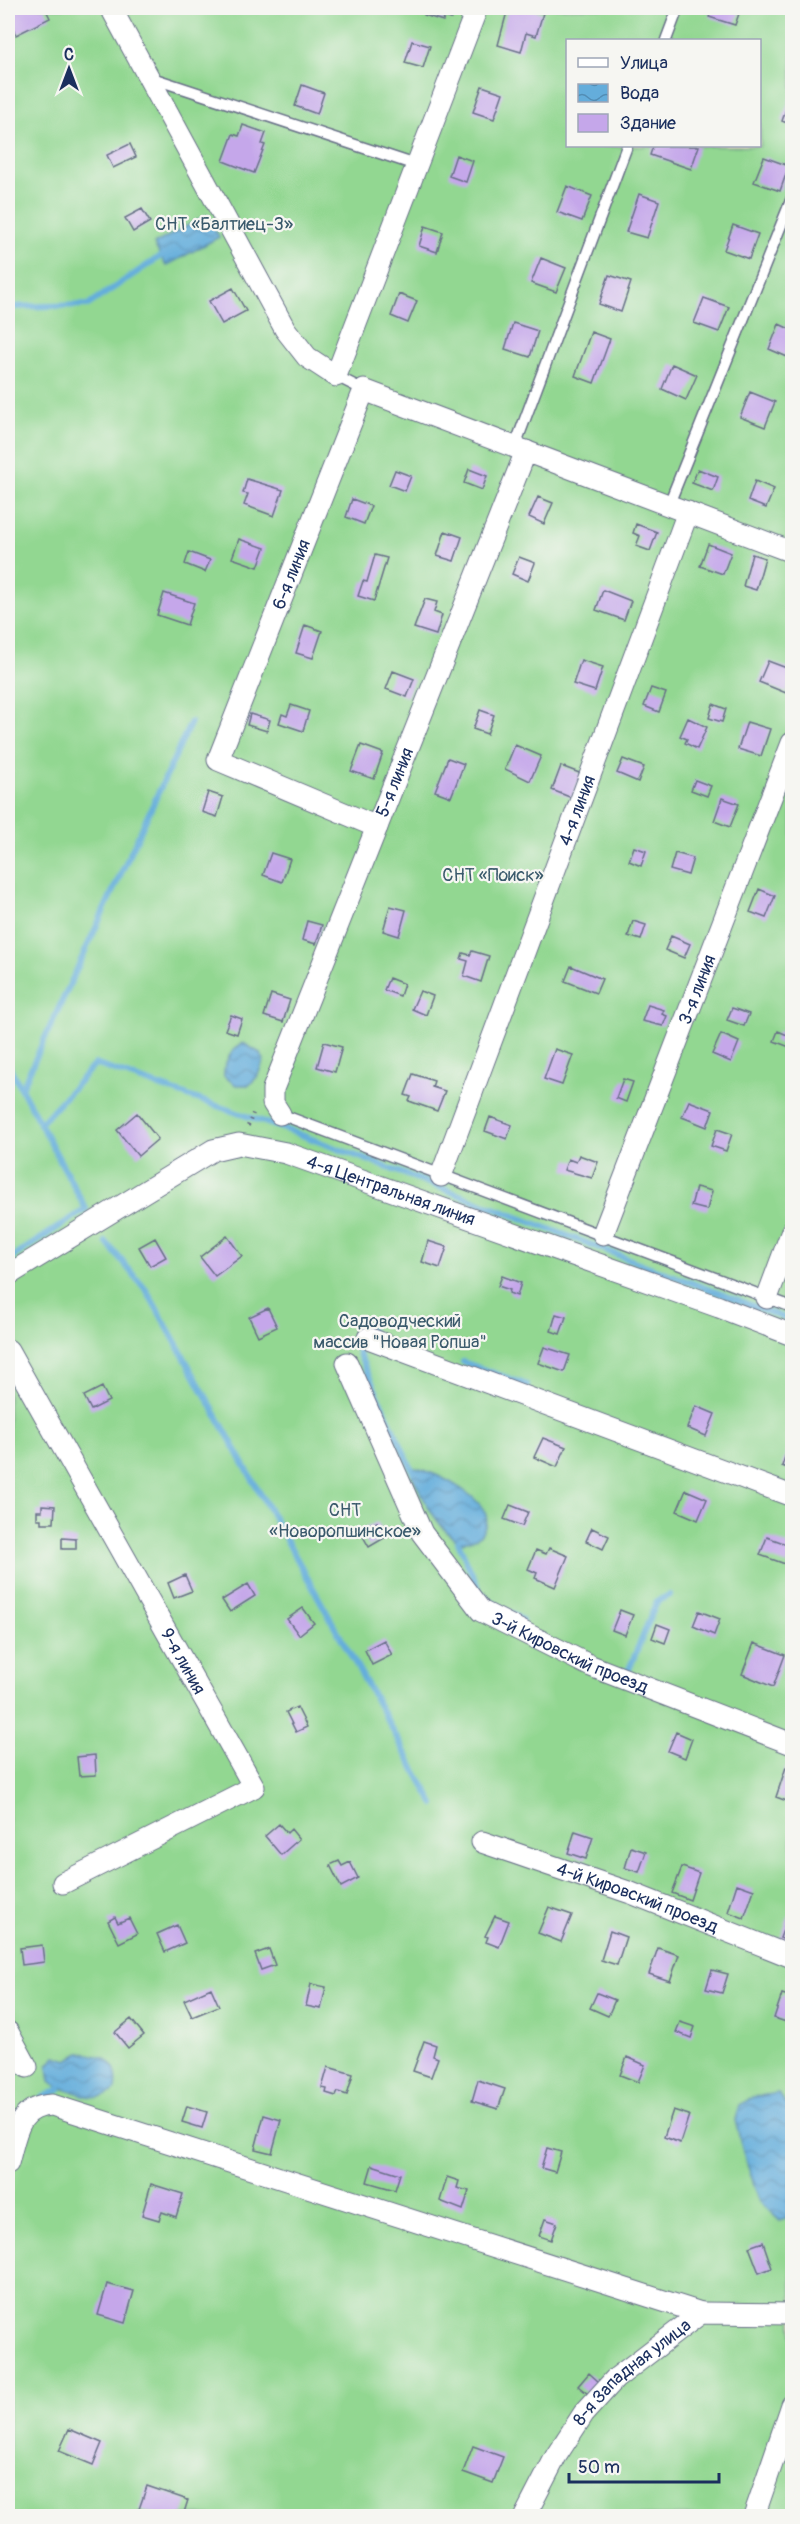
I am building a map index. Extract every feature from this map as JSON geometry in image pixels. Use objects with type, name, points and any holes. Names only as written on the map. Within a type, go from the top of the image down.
[{"type":"street","points":[[111,8],[285,329],[307,357],[336,376],[477,8]]},
{"type":"street","points":[[364,390],[792,552]]},
{"type":"street","name":"6-я линия","points":[[364,390],[218,760],[377,826]]},
{"type":"street","name":"5-я линия","points":[[280,1114],[273,1103],[273,1089],[377,826],[520,449]]},
{"type":"street","name":"4-я линия","points":[[441,1176],[678,508]]},
{"type":"street","name":"3-я линия","points":[[603,1234],[792,743]]},
{"type":"street","name":"4-я Центральная линия","points":[[8,1275],[213,1150],[239,1144],[286,1153],[792,1335]]},
{"type":"street","points":[[766,1298],[792,1231]]},
{"type":"street","points":[[368,1338],[792,1496]]},
{"type":"street","name":"9-я линия","points":[[8,1350],[254,1787],[63,1883]]},
{"type":"street","name":"3-й Кировский проезд","points":[[346,1363],[422,1533],[481,1611],[591,1666],[792,1744]]},
{"type":"street","name":"4-й Кировский проезд","points":[[482,1842],[631,1893],[792,1957]]},
{"type":"street","points":[[8,2032],[27,2067]]},
{"type":"street","points":[[8,2163],[21,2120],[30,2110],[41,2105],[52,2105],[701,2313]]},
{"type":"street","name":"8-я Западная улица","points":[[525,2517],[556,2456],[584,2413],[615,2379],[701,2313],[792,2314]]},
{"type":"street","points":[[754,2517],[792,2404]]},
{"type":"lane","points":[[666,39],[678,8]]},
{"type":"lane","points":[[148,77],[416,165]]},
{"type":"lane","points":[[520,449],[627,147]]},
{"type":"lane","points":[[678,508],[792,198]]},
{"type":"lane","points":[[336,376],[364,390]]},
{"type":"lane","points":[[280,1114],[792,1307]]},
{"type":"path","points":[[248,1125],[254,1111]]},
{"type":"green space","name":"Садоводческий массив \"Новая Ропша\"","points":[[8,8],[792,8],[792,2516],[8,2516]]},
{"type":"water","points":[[207,215],[219,237],[166,266],[154,244]]},
{"type":"water","points":[[243,1043],[260,1053],[264,1060],[257,1077],[249,1085],[236,1085],[224,1076],[224,1071],[229,1057]]},
{"type":"water","points":[[415,1468],[449,1481],[473,1498],[486,1517],[485,1527],[480,1535],[471,1540],[458,1542],[450,1535],[431,1512],[421,1494],[412,1475]]},
{"type":"water","points":[[80,2053],[109,2061],[116,2072],[116,2089],[105,2096],[94,2098],[60,2088],[50,2081],[48,2066],[56,2056],[67,2060]]},
{"type":"water","points":[[778,2093],[788,2106],[792,2118],[792,2216],[780,2221],[760,2202],[735,2120],[739,2105],[754,2097]]},
{"type":"building","points":[[8,8],[45,8],[50,18],[16,35],[8,19]]},
{"type":"building","points":[[426,8],[455,8],[451,19],[445,17],[443,21],[424,15]]},
{"type":"building","points":[[508,8],[534,8],[533,10],[543,13],[536,36],[526,33],[521,52],[498,45]]},
{"type":"building","points":[[712,8],[741,8],[735,25],[709,17]]},
{"type":"building","points":[[412,41],[430,46],[423,68],[405,63]]},
{"type":"building","points":[[302,85],[324,93],[317,114],[295,106]]},
{"type":"building","points":[[482,86],[503,93],[494,119],[473,112]]},
{"type":"building","points":[[792,92],[792,125],[782,121]]},
{"type":"building","points":[[243,125],[266,133],[262,144],[265,145],[254,173],[223,161],[233,134],[239,136]]},
{"type":"building","points":[[130,144],[136,157],[113,168],[107,155]]},
{"type":"building","points":[[653,147],[699,147],[691,169],[650,155]]},
{"type":"building","points":[[456,155],[473,161],[466,182],[449,176]]},
{"type":"building","points":[[764,157],[789,166],[780,191],[754,182]]},
{"type":"building","points":[[567,186],[592,196],[582,221],[557,212]]},
{"type":"building","points":[[639,194],[659,201],[647,238],[626,232]]},
{"type":"building","points":[[142,209],[150,222],[133,232],[125,218]]},
{"type":"building","points":[[733,225],[758,234],[749,259],[724,250]]},
{"type":"building","points":[[425,226],[443,232],[437,252],[419,246]]},
{"type":"building","points":[[541,258],[566,268],[556,292],[531,283]]},
{"type":"building","points":[[609,275],[631,282],[621,312],[599,304]]},
{"type":"building","points":[[233,288],[246,311],[222,324],[209,301]]},
{"type":"building","points":[[399,294],[417,301],[408,323],[391,316]]},
{"type":"building","points":[[704,298],[729,307],[719,332],[694,323]]},
{"type":"building","points":[[513,323],[538,331],[530,357],[505,349]]},
{"type":"building","points":[[779,324],[792,330],[792,359],[769,349]]},
{"type":"building","points":[[591,332],[610,339],[594,383],[575,376]]},
{"type":"building","points":[[672,364],[697,375],[686,400],[662,389]]},
{"type":"building","points":[[750,392],[775,402],[765,427],[740,417]]},
{"type":"building","points":[[469,469],[487,476],[482,490],[464,483]]},
{"type":"building","points":[[698,469],[718,477],[713,491],[692,483]]},
{"type":"building","points":[[395,470],[411,476],[405,491],[389,485]]},
{"type":"building","points":[[247,479],[283,490],[274,516],[244,505],[248,494],[243,493]]},
{"type":"building","points":[[755,481],[774,489],[766,508],[748,501]]},
{"type":"building","points":[[538,497],[553,503],[544,524],[529,517]]},
{"type":"building","points":[[352,499],[371,506],[364,524],[346,517]]},
{"type":"building","points":[[636,524],[657,532],[650,551],[636,546],[640,536],[633,533]]},
{"type":"building","points":[[445,531],[462,537],[454,561],[437,556]]},
{"type":"building","points":[[239,539],[265,548],[258,567],[232,558]]},
{"type":"building","points":[[708,544],[731,553],[723,574],[700,566]]},
{"type":"building","points":[[189,552],[210,560],[205,572],[185,564]]},
{"type":"building","points":[[752,554],[765,558],[756,590],[743,586]]},
{"type":"building","points":[[375,555],[387,558],[374,601],[358,596],[363,581],[367,582]]},
{"type":"building","points":[[519,557],[535,563],[528,581],[512,574]]},
{"type":"building","points":[[603,590],[631,601],[624,620],[596,610]]},
{"type":"building","points":[[164,593],[194,603],[187,625],[157,615]]},
{"type":"building","points":[[425,599],[437,602],[434,612],[442,615],[436,635],[414,628]]},
{"type":"building","points":[[305,625],[322,631],[313,658],[296,653]]},
{"type":"building","points":[[581,660],[603,667],[595,691],[573,684]]},
{"type":"building","points":[[768,661],[792,670],[786,693],[759,682]]},
{"type":"building","points":[[393,671],[414,679],[407,697],[386,689]]},
{"type":"building","points":[[651,688],[666,693],[659,712],[644,706]]},
{"type":"building","points":[[713,704],[726,709],[722,722],[709,718]]},
{"type":"building","points":[[291,705],[309,711],[303,731],[279,723],[282,714],[287,716]]},
{"type":"building","points":[[480,710],[494,715],[487,734],[473,729]]},
{"type":"building","points":[[250,714],[270,720],[267,731],[247,725]]},
{"type":"building","points":[[688,718],[707,727],[697,749],[685,743],[687,739],[680,736]]},
{"type":"building","points":[[747,722],[770,729],[761,756],[738,749]]},
{"type":"building","points":[[361,745],[383,753],[374,779],[351,771]]},
{"type":"building","points":[[515,745],[541,756],[530,781],[505,769]]},
{"type":"building","points":[[448,758],[464,764],[451,797],[435,791]]},
{"type":"building","points":[[623,759],[644,767],[638,782],[617,773]]},
{"type":"building","points":[[561,766],[582,774],[572,798],[552,790]]},
{"type":"building","points":[[695,780],[711,786],[707,796],[691,790]]},
{"type":"building","points":[[208,792],[223,797],[217,817],[202,812]]},
{"type":"building","points":[[722,798],[739,804],[730,827],[714,821]]},
{"type":"building","points":[[634,847],[646,851],[641,866],[629,861]]},
{"type":"building","points":[[271,853],[290,859],[282,882],[263,875]]},
{"type":"building","points":[[675,853],[693,858],[688,875],[670,870]]},
{"type":"building","points":[[759,889],[775,896],[766,918],[750,912]]},
{"type":"building","points":[[390,906],[406,910],[399,936],[383,931]]},
{"type":"building","points":[[307,921],[322,925],[316,944],[302,940]]},
{"type":"building","points":[[633,921],[646,925],[641,940],[628,936]]},
{"type":"building","points":[[671,936],[690,944],[684,958],[665,950]]},
{"type":"building","points":[[472,951],[489,956],[481,982],[464,976],[468,961],[461,959],[463,953],[470,955]]},
{"type":"building","points":[[571,966],[602,979],[596,993],[565,981]]},
{"type":"building","points":[[389,978],[404,984],[400,996],[384,990]]},
{"type":"building","points":[[420,991],[433,996],[426,1015],[412,1009]]},
{"type":"building","points":[[271,994],[290,1000],[283,1022],[264,1016]]},
{"type":"building","points":[[648,1005],[664,1010],[662,1014],[667,1016],[663,1026],[642,1021]]},
{"type":"building","points":[[732,1008],[749,1014],[744,1026],[727,1020]]},
{"type":"building","points":[[231,1015],[242,1019],[237,1034],[225,1030]]},
{"type":"building","points":[[778,1031],[792,1037],[792,1048],[774,1041]]},
{"type":"building","points":[[721,1034],[739,1042],[731,1062],[712,1054]]},
{"type":"building","points":[[324,1042],[342,1047],[335,1072],[317,1067]]},
{"type":"building","points":[[555,1049],[573,1055],[562,1085],[544,1079]]},
{"type":"building","points":[[413,1074],[434,1081],[432,1087],[445,1091],[437,1111],[409,1101],[411,1097],[405,1095]]},
{"type":"building","points":[[623,1079],[633,1082],[626,1102],[616,1098]]},
{"type":"building","points":[[689,1101],[713,1110],[707,1127],[682,1117]]},
{"type":"building","points":[[137,1113],[158,1139],[138,1156],[117,1130]]},
{"type":"building","points":[[490,1117],[512,1125],[507,1139],[485,1131]]},
{"type":"building","points":[[717,1129],[732,1134],[726,1151],[711,1146]]},
{"type":"building","points":[[579,1155],[598,1162],[592,1178],[564,1170],[568,1159],[576,1162]]},
{"type":"building","points":[[696,1187],[712,1191],[707,1210],[691,1206]]},
{"type":"building","points":[[227,1236],[242,1256],[215,1276],[200,1257]]},
{"type":"building","points":[[155,1238],[166,1257],[150,1266],[139,1247]]},
{"type":"building","points":[[428,1241],[447,1247],[440,1268],[422,1262]]},
{"type":"building","points":[[502,1276],[521,1283],[517,1296],[509,1293],[510,1290],[498,1286]]},
{"type":"building","points":[[268,1308],[277,1327],[258,1336],[249,1317]]},
{"type":"building","points":[[556,1314],[566,1317],[560,1334],[551,1331]]},
{"type":"building","points":[[544,1347],[570,1355],[564,1372],[538,1363]]},
{"type":"building","points":[[102,1387],[109,1401],[91,1410],[84,1396]]},
{"type":"building","points":[[696,1406],[715,1414],[706,1436],[687,1428]]},
{"type":"building","points":[[792,1436],[792,1470],[782,1466]]},
{"type":"building","points":[[543,1438],[566,1447],[557,1467],[534,1457]]},
{"type":"building","points":[[686,1490],[707,1499],[698,1520],[677,1511]]},
{"type":"building","points":[[42,1505],[55,1506],[54,1523],[41,1523],[41,1519],[37,1519],[37,1511],[42,1511]]},
{"type":"building","points":[[510,1505],[528,1512],[522,1526],[504,1519]]},
{"type":"building","points":[[377,1522],[386,1537],[369,1547],[360,1531]]},
{"type":"building","points":[[592,1528],[609,1536],[603,1549],[586,1541]]},
{"type":"building","points":[[767,1537],[792,1546],[788,1565],[760,1555]]},
{"type":"building","points":[[62,1538],[76,1539],[76,1549],[62,1549]]},
{"type":"building","points":[[549,1548],[568,1556],[555,1587],[535,1578],[537,1573],[528,1569],[536,1550],[546,1554]]},
{"type":"building","points":[[185,1575],[192,1591],[174,1598],[168,1583]]},
{"type":"building","points":[[248,1584],[255,1596],[230,1612],[222,1600]]},
{"type":"building","points":[[303,1608],[314,1623],[299,1635],[287,1619]]},
{"type":"building","points":[[620,1610],[633,1615],[625,1635],[612,1630]]},
{"type":"building","points":[[699,1611],[720,1619],[714,1635],[693,1626]]},
{"type":"building","points":[[657,1624],[670,1629],[665,1643],[652,1638]]},
{"type":"building","points":[[384,1640],[392,1655],[372,1665],[365,1650]]},
{"type":"building","points":[[754,1643],[785,1655],[773,1687],[742,1674]]},
{"type":"building","points":[[297,1707],[307,1727],[296,1732],[286,1712]]},
{"type":"building","points":[[676,1732],[692,1739],[685,1758],[668,1751]]},
{"type":"building","points":[[95,1755],[96,1775],[79,1776],[77,1757]]},
{"type":"building","points":[[786,1767],[792,1770],[792,1803],[776,1797]]},
{"type":"building","points":[[279,1824],[287,1833],[291,1829],[299,1839],[281,1855],[265,1836]]},
{"type":"building","points":[[575,1831],[593,1837],[586,1859],[568,1853]]},
{"type":"building","points":[[631,1847],[646,1852],[639,1872],[625,1868]]},
{"type":"building","points":[[339,1861],[342,1866],[350,1862],[358,1878],[341,1887],[330,1865]]},
{"type":"building","points":[[682,1867],[699,1873],[690,1900],[672,1893]]},
{"type":"building","points":[[737,1884],[754,1890],[744,1918],[728,1912]]},
{"type":"building","points":[[549,1907],[572,1915],[561,1942],[538,1933]]},
{"type":"building","points":[[789,1915],[792,1917],[792,1942],[780,1938]]},
{"type":"building","points":[[495,1916],[509,1921],[499,1947],[486,1942],[488,1937],[485,1936]]},
{"type":"building","points":[[115,1917],[118,1923],[129,1918],[137,1934],[119,1943],[108,1921]]},
{"type":"building","points":[[177,1925],[185,1943],[165,1952],[157,1934]]},
{"type":"building","points":[[610,1931],[626,1937],[617,1965],[601,1960]]},
{"type":"building","points":[[42,1945],[44,1962],[22,1965],[20,1948]]},
{"type":"building","points":[[658,1948],[679,1955],[670,1981],[649,1974]]},
{"type":"building","points":[[269,1949],[275,1965],[261,1970],[255,1954]]},
{"type":"building","points":[[712,1970],[728,1974],[722,1993],[706,1989]]},
{"type":"building","points":[[311,1984],[326,1987],[321,2009],[306,2006]]},
{"type":"building","points":[[211,1988],[219,2006],[192,2017],[184,2000]]},
{"type":"building","points":[[597,1993],[615,2000],[608,2016],[590,2008]]},
{"type":"building","points":[[782,1994],[792,1997],[792,2024],[774,2018]]},
{"type":"building","points":[[131,2019],[144,2035],[128,2048],[115,2032]]},
{"type":"building","points":[[680,2022],[695,2027],[691,2038],[676,2032]]},
{"type":"building","points":[[424,2041],[436,2045],[433,2056],[438,2058],[431,2077],[413,2071]]},
{"type":"building","points":[[627,2057],[645,2065],[638,2082],[620,2075]]},
{"type":"building","points":[[328,2067],[353,2074],[347,2095],[338,2092],[336,2096],[326,2093],[327,2089],[322,2088]]},
{"type":"building","points":[[478,2080],[505,2089],[498,2109],[472,2101]]},
{"type":"building","points":[[187,2106],[207,2112],[202,2128],[182,2122]]},
{"type":"building","points":[[673,2110],[689,2115],[680,2143],[664,2137]]},
{"type":"building","points":[[264,2115],[281,2120],[272,2153],[255,2149]]},
{"type":"building","points":[[547,2148],[561,2152],[555,2172],[541,2168]]},
{"type":"building","points":[[372,2165],[400,2174],[395,2190],[367,2182]]},
{"type":"building","points":[[447,2177],[459,2181],[457,2188],[469,2191],[463,2210],[440,2201]]},
{"type":"building","points":[[151,2184],[183,2194],[176,2217],[162,2212],[159,2220],[142,2215]]},
{"type":"building","points":[[545,2219],[557,2223],[551,2240],[539,2236]]},
{"type":"building","points":[[763,2242],[772,2268],[759,2273],[749,2247]]},
{"type":"building","points":[[107,2284],[134,2291],[125,2323],[98,2315]]},
{"type":"building","points":[[589,2373],[599,2382],[588,2394],[578,2386]]},
{"type":"building","points":[[69,2429],[102,2443],[93,2465],[59,2451]]},
{"type":"building","points":[[473,2446],[503,2457],[493,2483],[463,2472]]},
{"type":"building","points":[[147,2486],[188,2500],[183,2516],[161,2516],[139,2509]]},
{"type":"waterway","points":[[8,307],[88,305],[161,256]]},
{"type":"waterway","points":[[21,1090],[191,722]]},
{"type":"waterway","points":[[8,1064],[86,1209],[8,1260]]},
{"type":"waterway","points":[[40,1124],[95,1064],[296,1133],[792,1321]]},
{"type":"waterway","points":[[106,1242],[147,1291],[434,1804]]},
{"type":"waterway","points":[[371,1330],[355,1324],[359,1354],[413,1472]]},
{"type":"waterway","points":[[463,1362],[527,1385]]},
{"type":"waterway","points":[[458,1542],[480,1592],[489,1601],[522,1620]]},
{"type":"waterway","points":[[625,1671],[628,1672],[657,1601],[670,1595]]},
{"type":"waterway","points":[[42,2098],[60,2089]]},
{"type":"park label","name":"СНТ «Балтиец-3»","points":[[224,224]]},
{"type":"park label","name":"СНТ «Поиск»","points":[[493,875]]},
{"type":"park label","name":"СНТ «Новоропшинское»","points":[[345,1520]]}]
